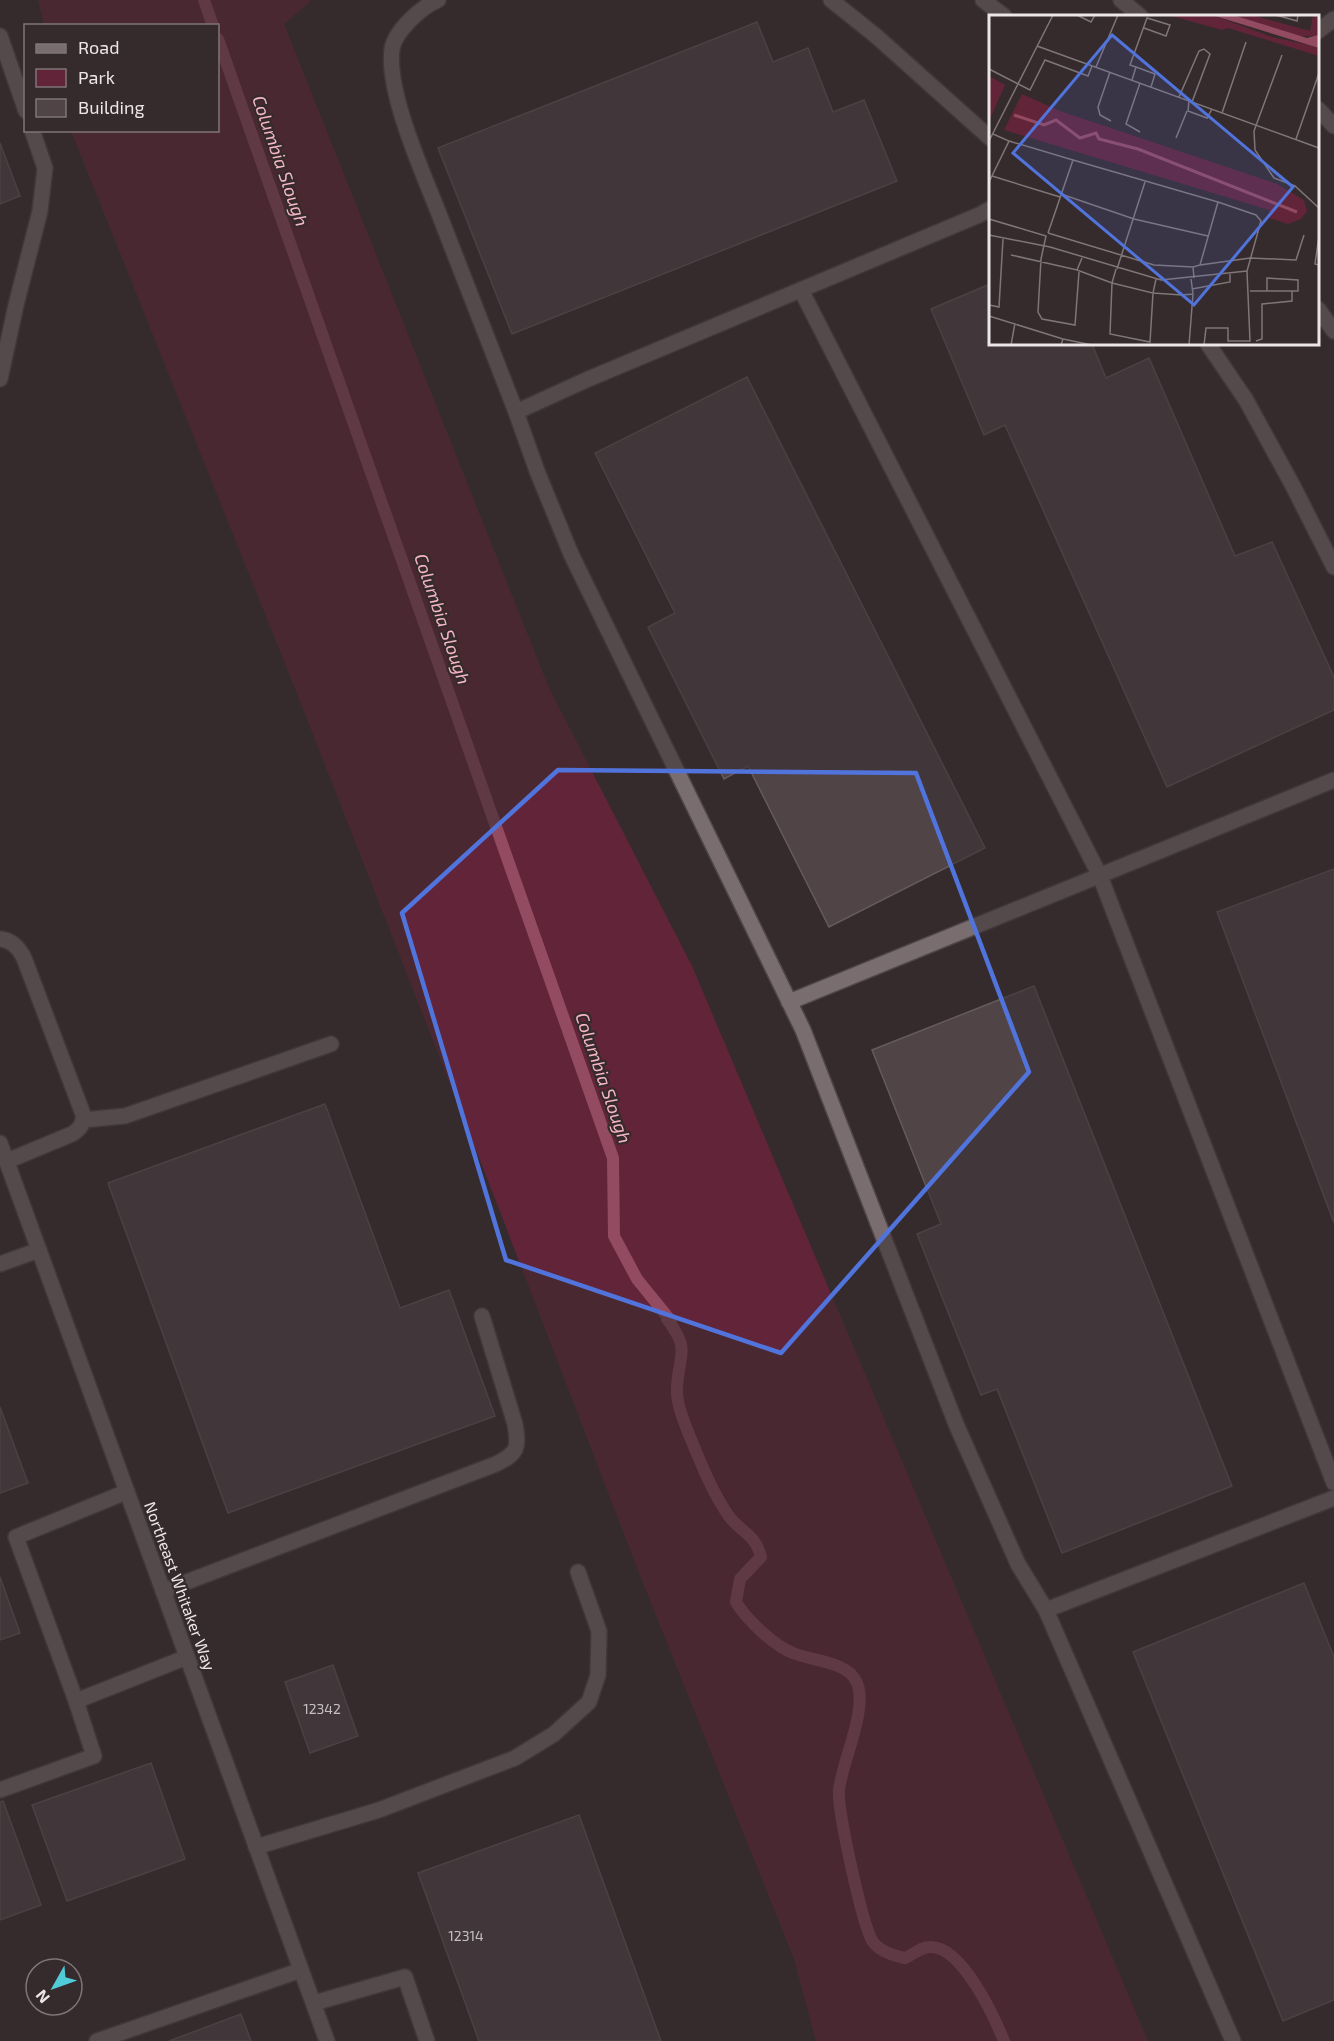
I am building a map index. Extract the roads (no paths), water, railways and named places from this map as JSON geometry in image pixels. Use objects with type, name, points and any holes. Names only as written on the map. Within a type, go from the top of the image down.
[{"type":"street","points":[[438,0],[430,3],[409,19],[392,47],[393,81],[415,152],[537,471],[571,554],[803,1030],[956,1424],[1018,1564],[1046,1610],[1233,2041]]},
{"type":"street","points":[[831,0],[876,36],[989,137]]},
{"type":"street","points":[[983,0],[1003,15]]},
{"type":"street","points":[[1121,0],[1139,15]]},
{"type":"street","points":[[1319,30],[1334,19]]},
{"type":"street","points":[[0,36],[24,105]]},
{"type":"street","points":[[1319,111],[1334,126]]},
{"type":"street","points":[[0,379],[40,211],[45,168],[33,132]]},
{"type":"street","points":[[516,412],[586,380],[979,216],[989,210]]},
{"type":"street","points":[[801,290],[1100,876],[1334,1483]]},
{"type":"street","points":[[1319,312],[1334,331]]},
{"type":"street","points":[[1209,345],[1246,400],[1334,567]]},
{"type":"street","points":[[789,1002],[1334,780]]},
{"type":"street","points":[[0,939],[13,943],[24,958],[84,1120],[72,1134],[6,1161]]},
{"type":"street","points":[[84,1120],[125,1116],[331,1044]]},
{"type":"street","name":"Northeast Whitaker Way","points":[[0,1143],[327,2041]]},
{"type":"street","points":[[0,1264],[39,1250]]},
{"type":"street","points":[[163,1591],[496,1464],[511,1456],[518,1440],[515,1424],[482,1316]]},
{"type":"street","points":[[0,1790],[94,1756],[16,1537],[126,1492]]},
{"type":"street","points":[[1046,1610],[1334,1498]]},
{"type":"street","points":[[256,1847],[379,1810],[515,1758],[555,1734],[589,1702],[598,1675],[599,1630],[578,1572]]},
{"type":"street","points":[[76,1701],[186,1657]]},
{"type":"street","points":[[97,2041],[301,1970]]},
{"type":"street","points":[[314,2003],[405,1977],[428,2041]]},
{"type":"waterway","name":"Columbia Slough","points":[[204,0],[212,24]]},
{"type":"waterway","name":"Columbia Slough","points":[[219,42],[613,1158],[614,1236],[637,1279],[671,1321],[667,1319],[679,1338],[682,1352],[677,1393],[682,1416],[716,1495],[728,1515],[755,1543],[761,1557],[740,1579],[736,1602],[753,1624],[777,1644],[801,1656],[838,1666],[846,1670],[857,1683],[860,1694],[857,1721],[841,1778],[839,1801],[863,1915],[873,1942],[884,1950],[905,1958],[927,1947],[943,1950],[954,1958],[985,2000],[1004,2041]]}]
